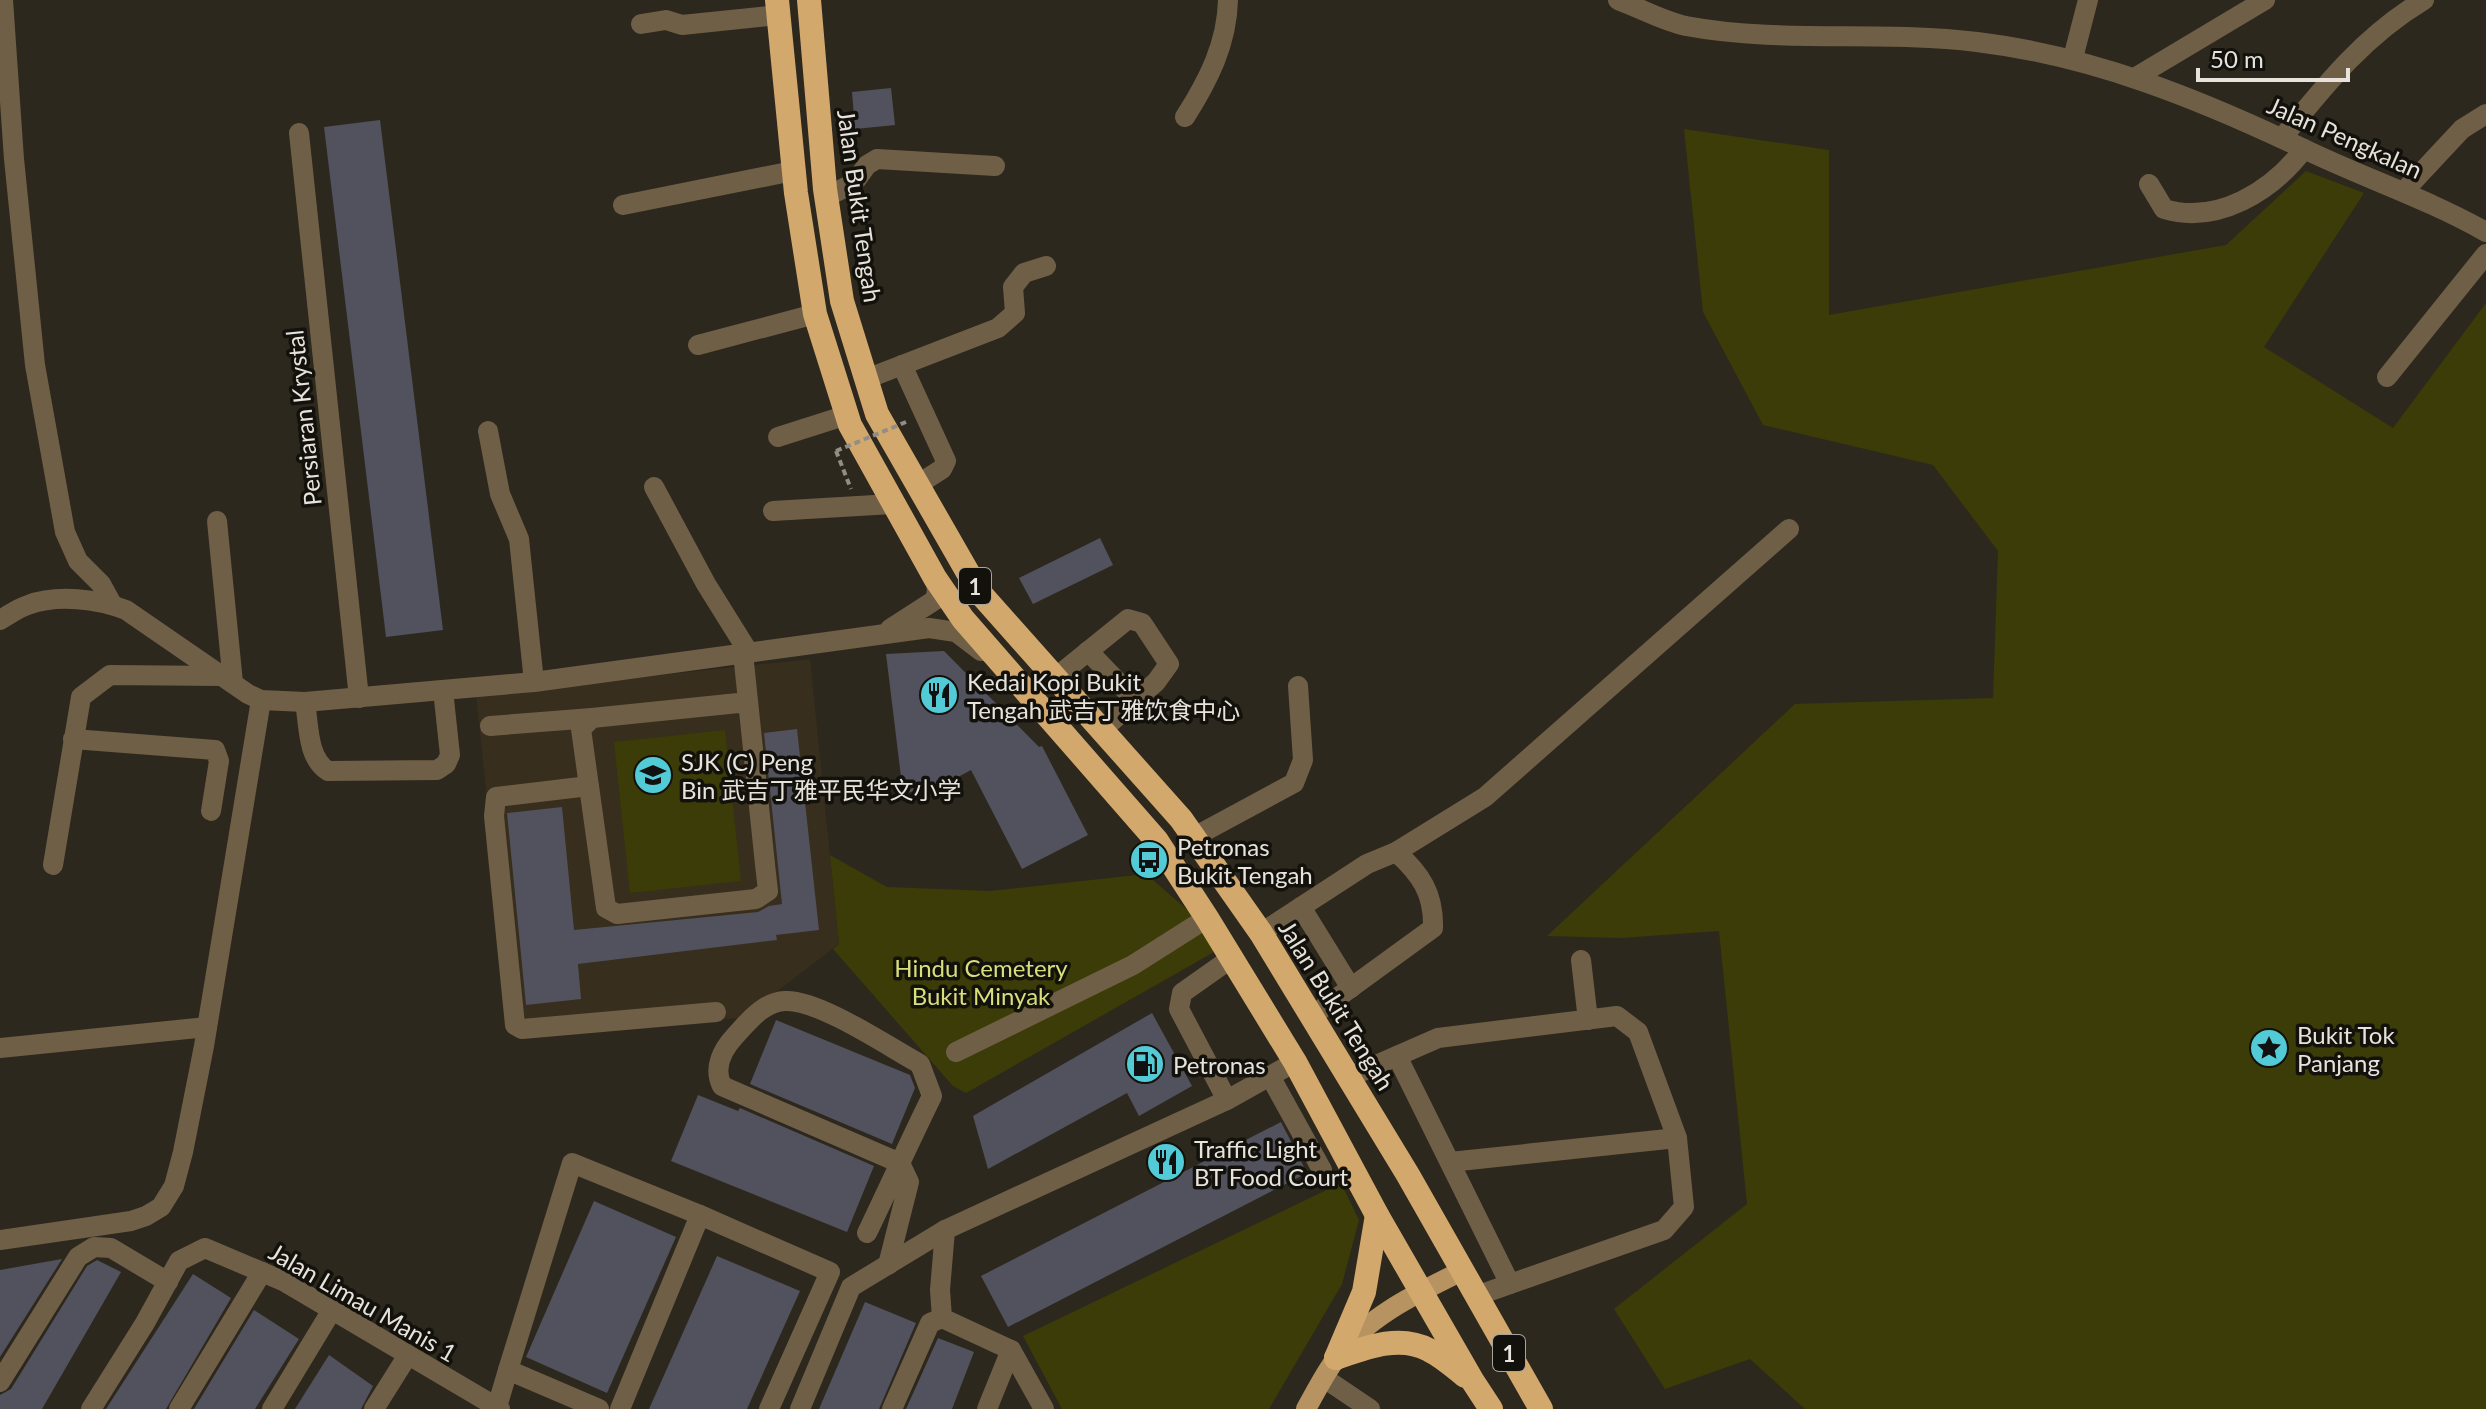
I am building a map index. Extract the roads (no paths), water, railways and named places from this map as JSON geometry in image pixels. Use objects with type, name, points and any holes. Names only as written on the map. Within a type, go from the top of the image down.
[{"type":"highway","name":"Jalan Bukit Tengah","points":[[809,0],[826,197],[842,301],[877,414],[979,592],[1194,837],[1261,933],[1349,1077],[1541,1409]]},
{"type":"highway","name":"1","points":[[778,7],[793,171],[815,314],[850,425],[935,578],[963,619],[1157,841],[1233,957],[1295,1062],[1377,1215],[1491,1409]]},
{"type":"highway","points":[[1330,1368],[1364,1292],[1377,1215]]},
{"type":"highway","points":[[1330,1368],[1373,1345],[1400,1342],[1429,1350],[1472,1380]]},
{"type":"main road","points":[[1306,1409],[1330,1368],[1375,1319],[1422,1290],[1462,1271]]},
{"type":"street","points":[[1185,117],[1205,87],[1227,29],[1228,0]]},
{"type":"street","name":"Jalan Pengkalan","points":[[1618,0],[1682,25],[1719,31],[1964,41],[2073,58],[2136,77],[2283,137],[2486,232]]},
{"type":"street","points":[[2073,58],[2088,0]]},
{"type":"street","points":[[2136,77],[2265,0]]},
{"type":"street","points":[[2283,137],[2354,53],[2382,27],[2424,0]]},
{"type":"street","points":[[641,24],[666,20],[682,25],[778,7]]},
{"type":"street","points":[[3,14],[10,233],[65,532],[78,561],[101,584],[112,604]]},
{"type":"street","points":[[2404,191],[2462,129],[2486,114]]},
{"type":"street","name":"Persiaran Krystal","points":[[299,133],[359,698]]},
{"type":"street","points":[[2149,184],[2164,209],[2185,215],[2214,211],[2261,192],[2287,172],[2304,149]]},
{"type":"street","points":[[826,197],[854,183],[867,165],[877,159],[995,166]]},
{"type":"street","points":[[623,205],[793,171]]},
{"type":"street","points":[[2387,377],[2486,254]]},
{"type":"street","points":[[866,379],[998,328],[1015,313],[1013,287],[1024,273],[1046,266]]},
{"type":"street","points":[[698,345],[815,314]]},
{"type":"street","points":[[902,365],[946,461],[942,469],[917,485]]},
{"type":"street","points":[[778,437],[847,415]]},
{"type":"street","points":[[488,431],[500,494],[519,539],[534,682]]},
{"type":"street","points":[[592,718],[581,729],[606,908],[617,914],[756,899],[768,891],[748,702],[746,653],[654,487]]},
{"type":"street","points":[[773,511],[892,504]]},
{"type":"street","points":[[217,521],[228,680]]},
{"type":"street","points":[[1261,933],[1367,864],[1396,852],[1485,797],[1789,529]]},
{"type":"street","points":[[883,633],[935,600],[935,578]]},
{"type":"street","points":[[0,620],[28,604],[65,598],[112,604],[126,610],[261,700],[305,702],[534,682],[929,628],[956,632],[1016,678]]},
{"type":"street","points":[[1055,678],[1128,619],[1142,623],[1169,664],[1156,682],[1102,730]]},
{"type":"street","points":[[1088,651],[1135,700]]},
{"type":"street","points":[[53,865],[81,697],[110,675],[228,680]]},
{"type":"street","points":[[1194,837],[1294,783],[1303,760],[1298,686]]},
{"type":"street","points":[[305,702],[312,749],[318,765],[328,771],[437,770],[446,764],[450,755],[443,690]]},
{"type":"street","points":[[0,1240],[131,1221],[161,1207],[174,1186],[207,1027],[261,700]]},
{"type":"street","points":[[490,726],[748,702]]},
{"type":"street","points":[[73,739],[215,750],[219,761],[211,811]]},
{"type":"street","points":[[589,786],[496,797],[494,816],[515,1025],[522,1029],[716,1012]]},
{"type":"street","points":[[1312,1016],[1433,928],[1434,905],[1414,868],[1396,852]]},
{"type":"street","points":[[1301,907],[1351,988]]},
{"type":"street","points":[[956,1052],[1133,965],[1207,918]]},
{"type":"street","points":[[1227,1100],[1179,1009],[1179,1002],[1182,993],[1233,957]]},
{"type":"street","points":[[1581,960],[1588,1020]]},
{"type":"street","points":[[867,1233],[900,1163],[932,1096],[920,1064],[816,1007],[784,1001],[759,1011],[727,1044],[717,1067],[722,1086],[900,1163],[909,1182],[888,1265]]},
{"type":"street","points":[[1349,1077],[1438,1038],[1617,1016],[1638,1032],[1677,1138],[1684,1207],[1664,1230],[1476,1296]]},
{"type":"street","points":[[0,1048],[207,1027]]},
{"type":"street","points":[[1397,1056],[1510,1284]]},
{"type":"street","points":[[800,1409],[851,1287],[945,1230],[1227,1100],[1295,1062]]},
{"type":"street","points":[[1270,1076],[1322,1170]]},
{"type":"street","points":[[1450,1162],[1677,1138]]},
{"type":"street","points":[[490,1407],[508,1370],[572,1163],[830,1272],[769,1409]]},
{"type":"street","points":[[620,1409],[700,1215]]},
{"type":"street","points":[[942,1318],[940,1290],[945,1230]]},
{"type":"street","points":[[0,1382],[78,1257],[94,1247],[111,1248],[168,1282]]},
{"type":"street","name":"Jalan Limau Manis 1","points":[[91,1409],[179,1261],[205,1248],[283,1281],[490,1407]]},
{"type":"street","points":[[179,1409],[262,1272]]},
{"type":"street","points":[[272,1409],[332,1310]]},
{"type":"street","points":[[892,1409],[930,1323],[942,1318],[1011,1350],[1044,1409]]},
{"type":"street","points":[[987,1409],[1011,1350]]},
{"type":"street","points":[[374,1409],[408,1355]]},
{"type":"street","points":[[1330,1368],[1370,1409]]},
{"type":"street","points":[[508,1370],[599,1409]]},
{"type":"place","name":"Kedai Kopi Bukit Tengah 武吉丁雅饮食中心","points":[[939,695]]},
{"type":"place","name":"SJK (C) Peng Bin 武吉丁雅平民华文小学","points":[[653,775]]},
{"type":"place","name":"Petronas Bukit Tengah","points":[[1149,860]]},
{"type":"place","name":"Bukit Tok Panjang","points":[[2269,1048]]},
{"type":"place","name":"Petronas","points":[[1145,1064]]},
{"type":"place","name":"Traffic Light BT Food Court","points":[[1166,1162]]},
{"type":"park label","name":"Hindu Cemetery Bukit Minyak","points":[[981,981]]}]
